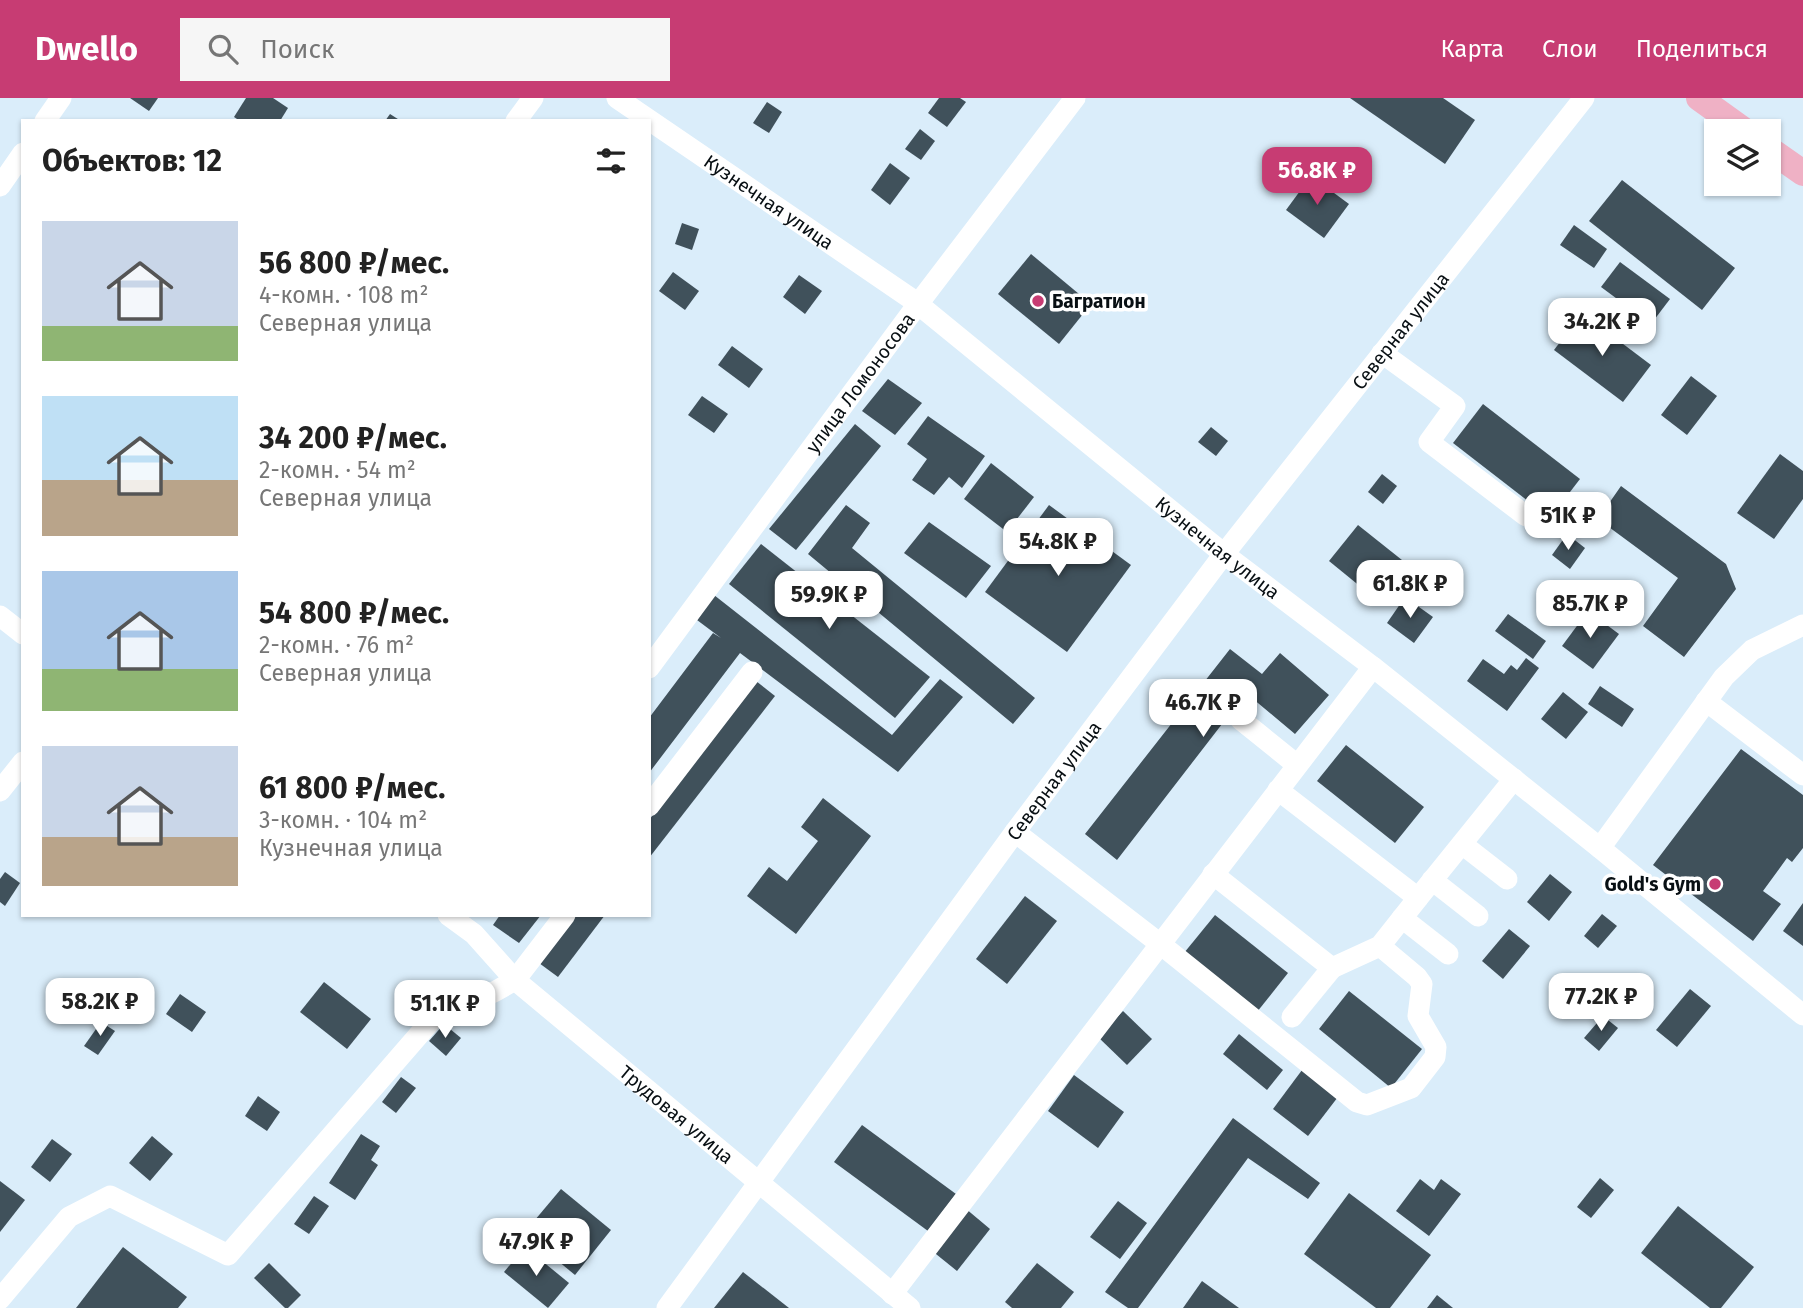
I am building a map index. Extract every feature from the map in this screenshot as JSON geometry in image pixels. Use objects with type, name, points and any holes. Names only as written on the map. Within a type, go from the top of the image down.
[{"type":"main road","points":[[1699,98],[1728,119]]},
{"type":"main road","points":[[1781,157],[1803,173]]},
{"type":"street","points":[[46,119],[61,98]]},
{"type":"street","points":[[517,119],[533,98]]},
{"type":"street","name":"Кузнечная улица","points":[[617,98],[648,119]]},
{"type":"street","name":"улица Ломоносова","points":[[651,665],[918,304],[1075,98]]},
{"type":"street","name":"Северная улица","points":[[667,1308],[1016,832],[1224,554],[1584,98]]},
{"type":"street","name":"Кузнечная улица","points":[[651,121],[918,304],[1224,554],[1514,779],[1803,1015]]},
{"type":"street","points":[[0,186],[21,156]]},
{"type":"street","points":[[1382,353],[1455,406],[1429,442],[1525,516]]},
{"type":"street","points":[[0,616],[21,632]]},
{"type":"street","points":[[1600,848],[1724,677],[1752,650],[1803,625]]},
{"type":"street","points":[[892,1294],[1373,667]]},
{"type":"street","points":[[651,803],[752,672]]},
{"type":"street","points":[[1706,701],[1803,775]]},
{"type":"street","points":[[1240,719],[1297,765]]},
{"type":"street","points":[[0,791],[21,765]]},
{"type":"street","points":[[1292,1017],[1332,968],[1380,946],[1514,779]]},
{"type":"street","points":[[1278,790],[1418,898]]},
{"type":"street","points":[[1016,832],[1357,1102],[1367,1105],[1411,1088],[1435,1057],[1436,1047],[1418,1016],[1422,984],[1380,946]]},
{"type":"street","points":[[1462,844],[1507,879]]},
{"type":"street","points":[[1213,874],[1332,968]]},
{"type":"street","points":[[1432,880],[1478,916]]},
{"type":"street","points":[[0,1299],[69,1217],[110,1196],[228,1255],[436,1015],[494,992],[515,980],[563,917]]},
{"type":"street","name":"Трудовая улица","points":[[461,918],[515,980],[910,1308]]},
{"type":"street","points":[[1402,918],[1448,954]]},
{"type":"building","points":[[130,98],[158,98],[149,111]]},
{"type":"building","points":[[246,98],[273,98],[288,108],[281,119],[234,117]]},
{"type":"building","points":[[939,98],[960,98],[966,102],[947,127],[928,113]]},
{"type":"building","points":[[1350,98],[1443,98],[1475,120],[1445,164]]},
{"type":"building","points":[[767,102],[782,112],[769,133],[753,123]]},
{"type":"building","points":[[920,129],[935,141],[921,160],[905,149]]},
{"type":"building","points":[[890,163],[910,178],[890,205],[871,190]]},
{"type":"building","points":[[1311,176],[1349,204],[1324,238],[1286,210]]},
{"type":"building","points":[[1622,180],[1735,268],[1702,310],[1589,221]]},
{"type":"building","points":[[682,223],[699,229],[692,250],[675,244]]},
{"type":"building","points":[[1574,225],[1607,249],[1594,268],[1560,245]]},
{"type":"building","points":[[1031,254],[1091,304],[1059,344],[998,294]]},
{"type":"building","points":[[1620,262],[1670,299],[1651,324],[1601,287]]},
{"type":"building","points":[[673,272],[699,291],[685,310],[659,291]]},
{"type":"building","points":[[799,275],[822,291],[805,314],[783,297]]},
{"type":"building","points":[[1582,313],[1651,365],[1623,402],[1554,350]]},
{"type":"building","points":[[732,346],[763,369],[749,388],[718,365]]},
{"type":"building","points":[[1691,376],[1717,396],[1687,435],[1661,415]]},
{"type":"building","points":[[888,379],[922,403],[895,435],[862,411]]},
{"type":"building","points":[[702,396],[728,414],[714,433],[688,415]]},
{"type":"building","points":[[1483,404],[1580,479],[1550,518],[1453,443]]},
{"type":"building","points":[[928,416],[985,456],[962,488],[949,477],[934,495],[912,480],[927,459],[907,444]]},
{"type":"building","points":[[855,424],[881,446],[796,550],[769,529]]},
{"type":"building","points":[[1211,427],[1228,441],[1216,456],[1198,442]]},
{"type":"building","points":[[1780,454],[1803,471],[1803,499],[1774,539],[1737,513]]},
{"type":"building","points":[[991,463],[1034,497],[1007,532],[964,499]]},
{"type":"building","points":[[1382,474],[1397,486],[1383,504],[1368,492]]},
{"type":"building","points":[[1621,486],[1726,564],[1736,589],[1684,657],[1643,626],[1678,578],[1598,519]]},
{"type":"building","points":[[846,505],[870,523],[852,548],[1035,698],[1013,724],[808,554]]},
{"type":"building","points":[[1049,505],[1131,565],[1067,652],[985,592]]},
{"type":"building","points":[[929,522],[991,566],[966,598],[904,553]]},
{"type":"building","points":[[1358,525],[1412,568],[1383,605],[1329,561]]},
{"type":"building","points":[[1567,534],[1585,548],[1570,569],[1552,555]]},
{"type":"building","points":[[761,544],[930,677],[895,718],[729,584]]},
{"type":"building","points":[[714,595],[892,735],[940,679],[963,697],[898,772],[740,653],[651,770],[651,715],[713,633],[721,638],[697,620]]},
{"type":"building","points":[[1405,597],[1433,617],[1414,643],[1387,623]]},
{"type":"building","points":[[1588,611],[1619,634],[1593,669],[1562,646]]},
{"type":"building","points":[[1508,614],[1546,641],[1533,659],[1495,631]]},
{"type":"building","points":[[1230,649],[1262,674],[1280,653],[1329,695],[1295,734],[1246,693],[1117,860],[1085,834]]},
{"type":"building","points":[[1526,658],[1539,668],[1507,711],[1467,681],[1483,659],[1504,674],[1511,665],[1517,670]]},
{"type":"building","points":[[756,681],[775,696],[651,855],[651,817]]},
{"type":"building","points":[[1600,686],[1634,709],[1622,727],[1588,704]]},
{"type":"building","points":[[1563,692],[1588,712],[1566,739],[1541,719]]},
{"type":"building","points":[[1346,745],[1424,807],[1395,843],[1317,781]]},
{"type":"building","name":"Gold's Gym","points":[[1741,749],[1803,795],[1803,848],[1792,862],[1787,858],[1763,891],[1781,904],[1753,941],[1653,865]]},
{"type":"building","points":[[823,798],[871,836],[796,934],[747,896],[769,867],[787,881],[818,841],[801,827]]},
{"type":"building","points":[[5,872],[20,883],[5,906],[0,902],[0,879]]},
{"type":"building","points":[[1550,874],[1572,892],[1549,921],[1527,902]]},
{"type":"building","points":[[1025,896],[1057,921],[1007,984],[976,959]]},
{"type":"building","points":[[1803,903],[1803,946],[1783,931]]},
{"type":"building","points":[[1602,914],[1617,926],[1598,948],[1584,936]]},
{"type":"building","points":[[1215,915],[1288,973],[1257,1012],[1184,953]]},
{"type":"building","points":[[499,917],[539,917],[519,943],[493,925]]},
{"type":"building","points":[[574,917],[603,917],[558,977],[539,963]]},
{"type":"building","points":[[1509,929],[1530,946],[1503,979],[1482,961]]},
{"type":"building","points":[[324,982],[371,1019],[347,1049],[300,1012]]},
{"type":"building","points":[[1690,989],[1711,1006],[1677,1047],[1656,1030]]},
{"type":"building","points":[[1349,991],[1422,1049],[1391,1088],[1319,1029]]},
{"type":"building","points":[[180,994],[206,1012],[192,1032],[166,1014]]},
{"type":"building","points":[[1123,1011],[1152,1039],[1127,1065],[1098,1037]]},
{"type":"building","points":[[1603,1016],[1618,1028],[1599,1051],[1584,1038]]},
{"type":"building","points":[[101,1022],[115,1031],[98,1055],[84,1046]]},
{"type":"building","points":[[444,1024],[461,1038],[446,1056],[429,1041]]},
{"type":"building","points":[[1239,1034],[1283,1070],[1267,1090],[1223,1054]]},
{"type":"building","points":[[1305,1066],[1341,1093],[1308,1136],[1273,1109]]},
{"type":"building","points":[[1074,1075],[1124,1112],[1098,1148],[1048,1111]]},
{"type":"building","points":[[401,1077],[416,1088],[396,1113],[382,1102]]},
{"type":"building","points":[[258,1096],[280,1112],[267,1131],[245,1116]]},
{"type":"building","points":[[1233,1118],[1320,1183],[1308,1199],[1248,1158],[1138,1308],[1128,1308],[1105,1292]]},
{"type":"building","points":[[862,1125],[956,1194],[928,1231],[834,1162]]},
{"type":"building","points":[[361,1134],[380,1146],[371,1160],[378,1165],[355,1200],[329,1183]]},
{"type":"building","points":[[152,1136],[173,1154],[150,1181],[129,1163]]},
{"type":"building","points":[[52,1139],[72,1154],[50,1182],[31,1167]]},
{"type":"building","points":[[1600,1178],[1614,1190],[1591,1218],[1577,1207]]},
{"type":"building","points":[[1420,1179],[1434,1190],[1441,1179],[1461,1194],[1429,1236],[1396,1211]]},
{"type":"building","points":[[0,1181],[25,1200],[0,1232]]},
{"type":"building","points":[[561,1189],[611,1230],[575,1275],[524,1233]]},
{"type":"building","points":[[1349,1193],[1431,1255],[1390,1308],[1376,1308],[1304,1254]]},
{"type":"building","points":[[314,1196],[329,1206],[309,1234],[294,1224]]},
{"type":"building","points":[[1118,1201],[1147,1223],[1120,1259],[1090,1237]]},
{"type":"building","points":[[1678,1206],[1754,1267],[1721,1308],[1710,1308],[1641,1253]]},
{"type":"building","points":[[965,1208],[990,1229],[957,1271],[931,1250]]},
{"type":"building","points":[[123,1247],[187,1297],[178,1308],[76,1308]]},
{"type":"building","points":[[525,1247],[569,1283],[548,1308],[504,1272]]},
{"type":"building","points":[[269,1263],[301,1295],[288,1308],[254,1278]]},
{"type":"building","points":[[1037,1263],[1074,1292],[1061,1308],[1012,1308],[1005,1302]]},
{"type":"building","points":[[743,1272],[789,1308],[714,1308]]},
{"type":"building","points":[[1202,1281],[1239,1308],[1183,1308]]},
{"type":"building","points":[[1437,1295],[1453,1308],[1427,1308]]},
{"type":"place","name":"Багратион","points":[[1038,301]]},
{"type":"place","name":"Gold's Gym","points":[[1715,884]]}]
